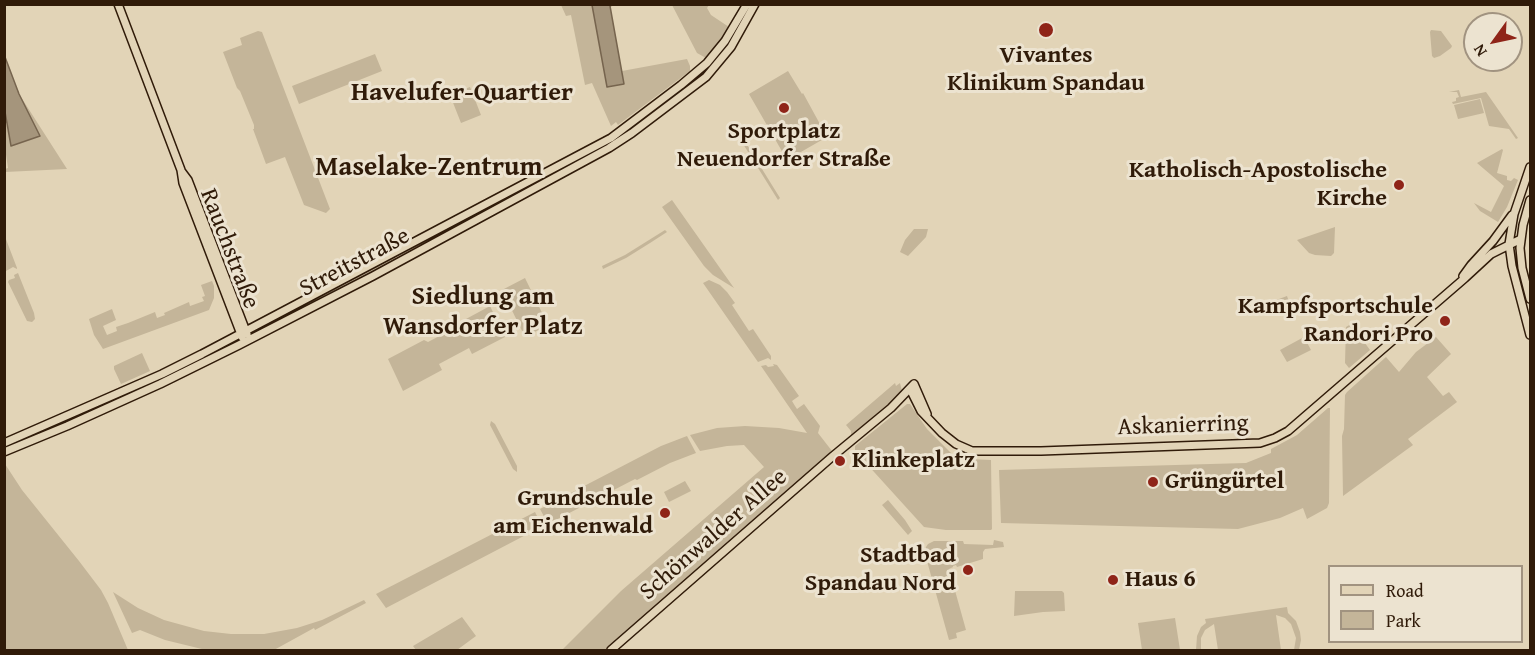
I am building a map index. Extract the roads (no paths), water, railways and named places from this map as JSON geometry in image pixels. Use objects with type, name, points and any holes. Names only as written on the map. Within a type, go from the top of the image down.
[{"type":"main road","name":"Rauchstraße","points":[[118,4],[181,170],[188,180],[247,340]]},
{"type":"main road","name":"Streitstraße","points":[[4,443],[162,374],[611,138],[709,61],[725,41],[747,4]]},
{"type":"main road","name":"Streitstraße","points":[[5,452],[160,384],[352,287],[586,162],[632,133],[706,77],[730,47],[755,4]]},
{"type":"main road","points":[[1530,167],[1529,181],[1514,214],[1509,244],[1510,259],[1530,334]]},
{"type":"main road","points":[[1530,200],[1521,239],[1521,258],[1530,299]]},
{"type":"main road","name":"Askanierring","points":[[912,387],[917,405],[931,422],[952,442],[963,448],[980,452],[1233,445],[1269,441],[1293,427],[1460,281],[1514,214]]},
{"type":"main road","points":[[1493,241],[1503,236],[1521,239]]},
{"type":"main road","name":"Askanierring","points":[[1460,281],[1491,254],[1521,239]]},
{"type":"main road","points":[[1510,259],[1521,258]]},
{"type":"main road","name":"Schönwalder Allee","points":[[611,651],[891,408],[912,387]]},
{"type":"place","name":"Vivantes Klinikum Spandau","points":[[1046,30]]},
{"type":"place","name":"Sportplatz Neuendorfer Straße","points":[[784,108]]},
{"type":"place","name":"Katholisch-Apostolische Kirche","points":[[1399,185]]},
{"type":"place","name":"Kampfsportschule Randori Pro","points":[[1445,321]]},
{"type":"place","name":"Klinkeplatz","points":[[840,461]]},
{"type":"place","name":"Grüngürtel","points":[[1153,482]]},
{"type":"place","name":"Grundschule am Eichenwald","points":[[665,513]]},
{"type":"place","name":"Stadtbad Spandau Nord","points":[[968,570]]},
{"type":"place","name":"Haus 6","points":[[1113,580]]},
{"type":"district","name":"Havelufer-Quartier","points":[[462,93]]},
{"type":"district","name":"Maselake-Zentrum","points":[[429,168]]},
{"type":"district","name":"Siedlung am Wansdorfer Platz","points":[[483,312]]}]
